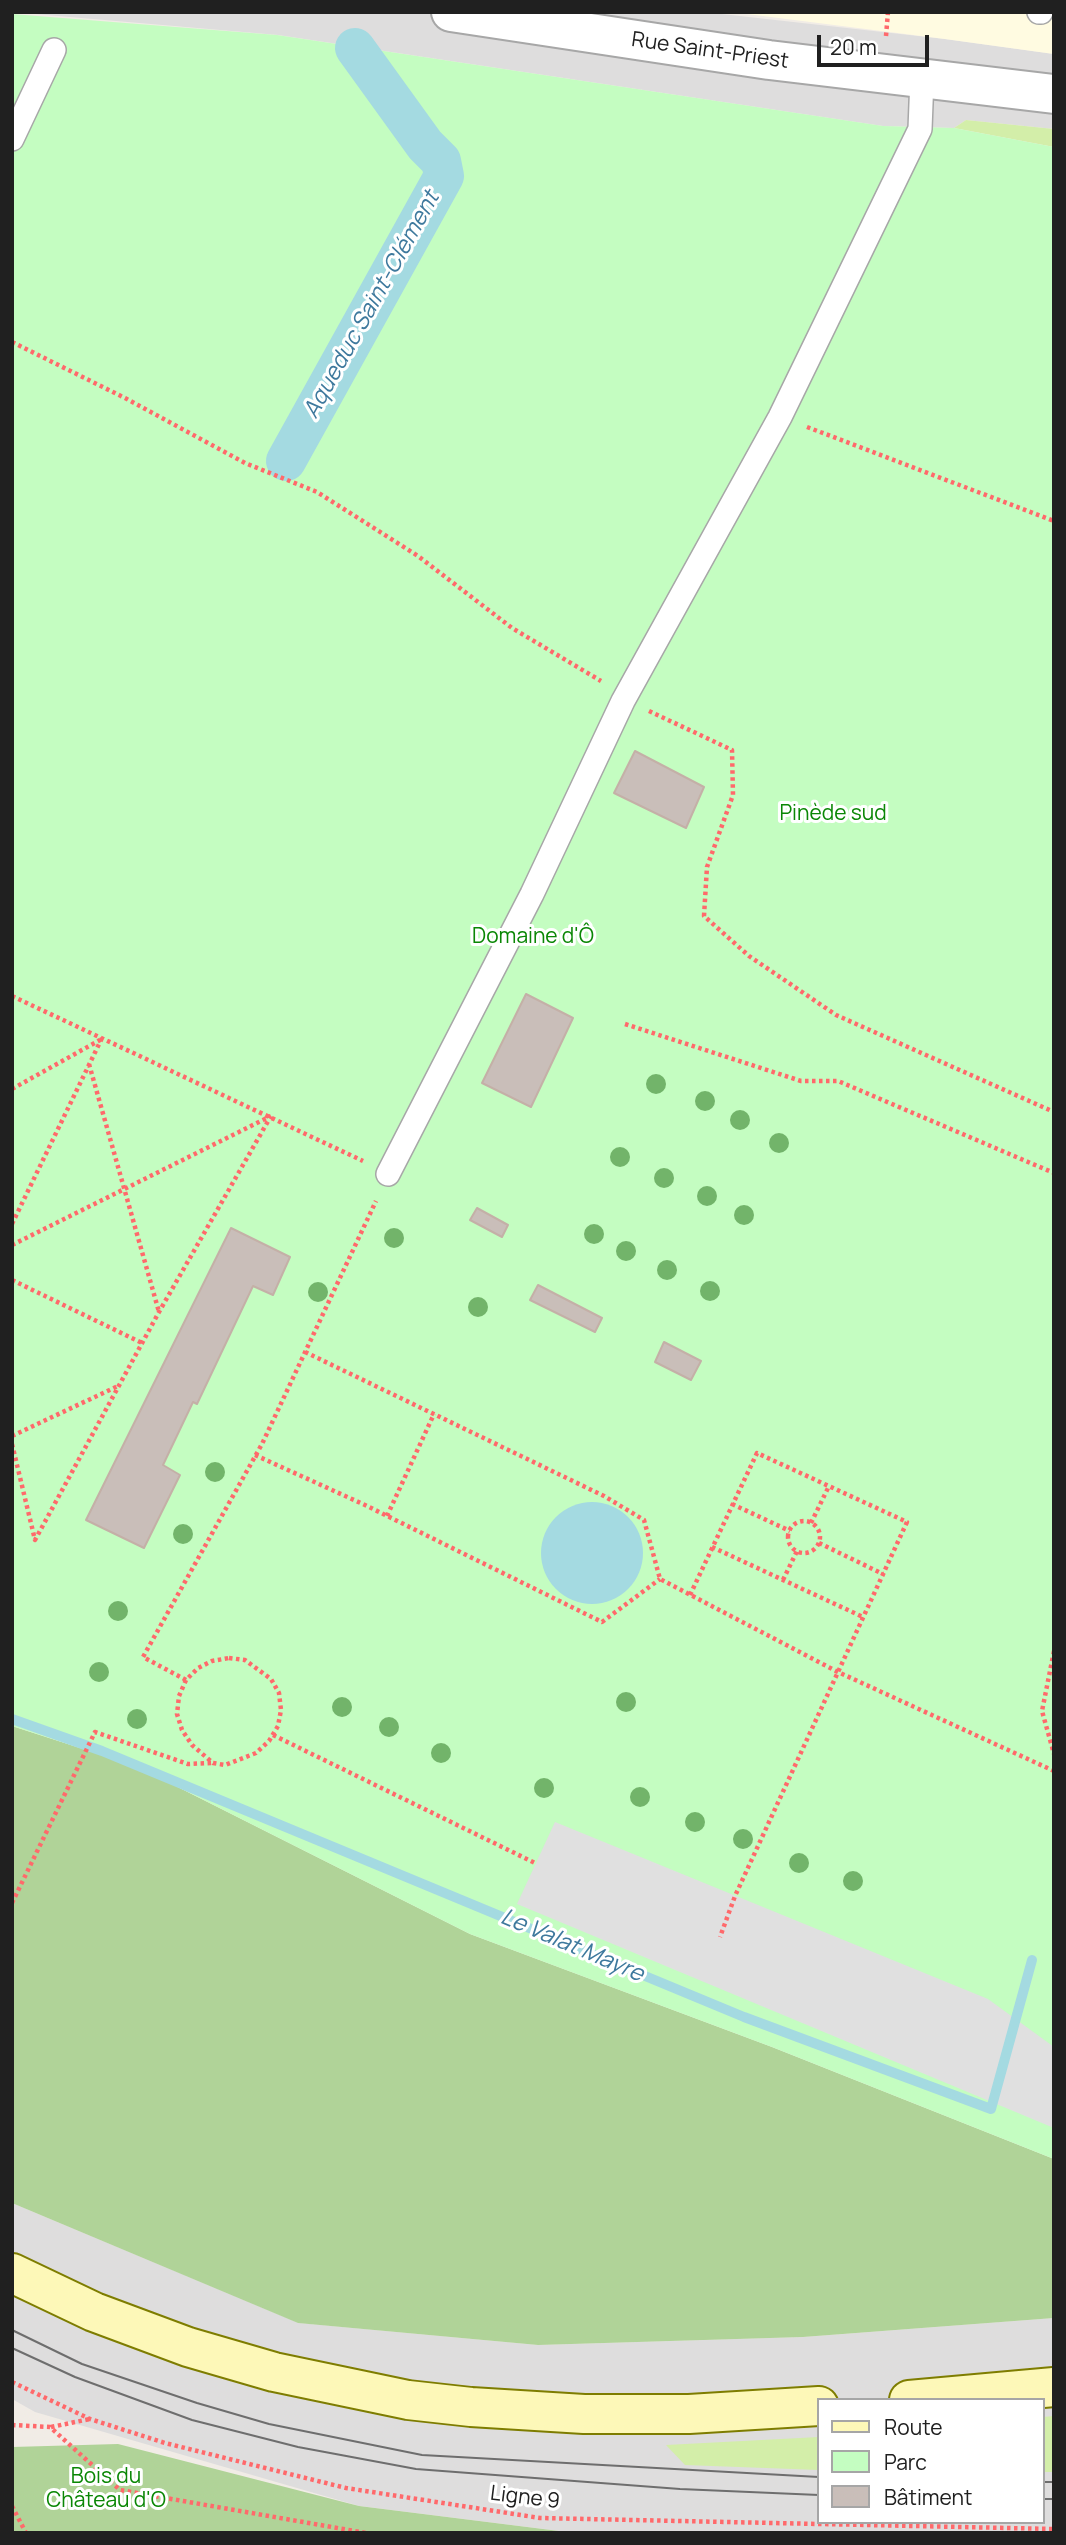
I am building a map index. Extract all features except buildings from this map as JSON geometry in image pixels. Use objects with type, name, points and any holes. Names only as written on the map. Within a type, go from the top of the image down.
[{"type":"main road","points":[[12,2273],[94,2312],[188,2347],[274,2372],[408,2400],[584,2414],[689,2414],[818,2406]]},
{"type":"main road","points":[[931,2398],[1054,2387]]},
{"type":"street","name":"Rue Saint-Priest","points":[[451,12],[514,17],[769,60],[1054,94]]},
{"type":"lane","points":[[12,139],[54,50]]},
{"type":"lane","points":[[388,1174],[532,894],[623,701],[780,417],[920,129],[922,78]]},
{"type":"path","points":[[12,342],[125,398],[245,463],[317,492],[418,556],[512,628],[595,676],[623,701],[732,750],[733,796],[707,867],[704,916],[749,956],[836,1015],[1054,1112]]},
{"type":"path","points":[[780,417],[1054,521]]},
{"type":"path","points":[[12,996],[271,1116],[388,1174],[255,1455],[143,1657],[186,1681]]},
{"type":"path","points":[[625,1024],[801,1081],[838,1081],[1054,1173]]},
{"type":"path","points":[[12,1224],[102,1038]]},
{"type":"path","points":[[12,1089],[102,1038]]},
{"type":"path","points":[[89,1065],[159,1312]]},
{"type":"path","points":[[12,1245],[271,1116]]},
{"type":"path","points":[[12,1444],[35,1539],[159,1312],[271,1116]]},
{"type":"path","points":[[12,1280],[142,1343]]},
{"type":"path","points":[[305,1352],[604,1496],[644,1520],[660,1579],[838,1671],[1054,1771]]},
{"type":"path","points":[[12,1436],[119,1386]]},
{"type":"path","points":[[387,1516],[434,1415]]},
{"type":"path","points":[[690,1595],[757,1453],[907,1522],[735,1896],[720,1937]]},
{"type":"path","points":[[255,1455],[387,1516],[601,1622],[660,1579]]},
{"type":"path","points":[[811,1523],[829,1486]]},
{"type":"path","points":[[732,1504],[790,1531]]},
{"type":"path","points":[[799,1522],[811,1523],[820,1533],[819,1543],[811,1551],[797,1551],[790,1543],[790,1531],[799,1522]]},
{"type":"path","points":[[819,1543],[883,1574]]},
{"type":"path","points":[[712,1547],[863,1618]]},
{"type":"path","points":[[783,1580],[797,1551]]},
{"type":"path","points":[[1054,1651],[1042,1711],[1054,1754]]},
{"type":"path","points":[[12,1903],[95,1732],[188,1764],[225,1765],[256,1753],[273,1735],[281,1710],[279,1693],[271,1679],[259,1667],[245,1660],[220,1659],[198,1668],[186,1681],[179,1696],[177,1714],[182,1730],[192,1745],[213,1763]]},
{"type":"path","points":[[273,1735],[537,1864]]},
{"type":"path","name":"Ligne 9","points":[[12,2382],[90,2419],[165,2443],[345,2487],[540,2518],[818,2524]]},
{"type":"path","points":[[12,2425],[50,2427],[90,2419]]},
{"type":"path","points":[[50,2427],[120,2490],[366,2533]]},
{"type":"path","points":[[12,2506],[26,2533]]},
{"type":"path","name":"Ligne 9","points":[[820,2524],[1054,2529]]},
{"type":"shaded area","points":[[12,12],[704,12],[945,39],[1054,54],[1054,129],[966,120],[954,128],[883,126],[278,35]]},
{"type":"shaded area","points":[[731,12],[1054,12],[1054,54],[945,39]]},
{"type":"shaded area","points":[[555,1822],[988,1999],[1054,2047],[1054,2128],[517,1904]]},
{"type":"shaded area","points":[[12,2203],[299,2323],[538,2345],[803,2337],[1054,2318],[1054,2533],[575,2533],[359,2506],[35,2412],[12,2399]]},
{"type":"green space","name":"Domaine d'Ô","points":[[12,14],[277,35],[883,126],[954,128],[1054,147],[1054,2159],[772,2047],[470,1934],[136,1766],[12,1726]]},
{"type":"green space","points":[[966,120],[1054,129],[1054,147],[954,128]]},
{"type":"green space","points":[[12,1726],[136,1766],[470,1934],[772,2047],[1054,2159],[1054,2318],[803,2337],[538,2345],[298,2323],[12,2203]]},
{"type":"green space","points":[[1054,2416],[1054,2472],[1045,2472],[1045,2417]]},
{"type":"green space","points":[[818,2437],[818,2470],[685,2465],[666,2445]]},
{"type":"green space","name":"Bois du Château d'O","points":[[118,2444],[359,2506],[575,2533],[12,2533],[12,2447]]},
{"type":"water","points":[[592,1502],[612,1506],[628,1517],[639,1533],[643,1553],[639,1573],[628,1589],[612,1600],[592,1604],[572,1600],[556,1589],[545,1573],[541,1553],[545,1533],[556,1517],[572,1506]]},
{"type":"waterway","name":"Aqueduc Saint-Clément","points":[[286,461],[444,176],[441,161],[425,145],[355,48]]},
{"type":"waterway","name":"Le Valat Mayre","points":[[12,1719],[102,1751],[744,2017],[991,2109],[1032,1960]]},
{"type":"tram line","points":[[12,2330],[82,2364],[197,2403],[269,2424],[422,2455],[818,2477]]},
{"type":"tram line","points":[[12,2348],[75,2377],[192,2420],[298,2447],[416,2469],[680,2489],[818,2495]]},
{"type":"tram line","points":[[1045,2482],[1054,2482]]},
{"type":"tram line","points":[[1045,2499],[1054,2499]]},
{"type":"park label","name":"Pinède sud","points":[[833,814]]}]
